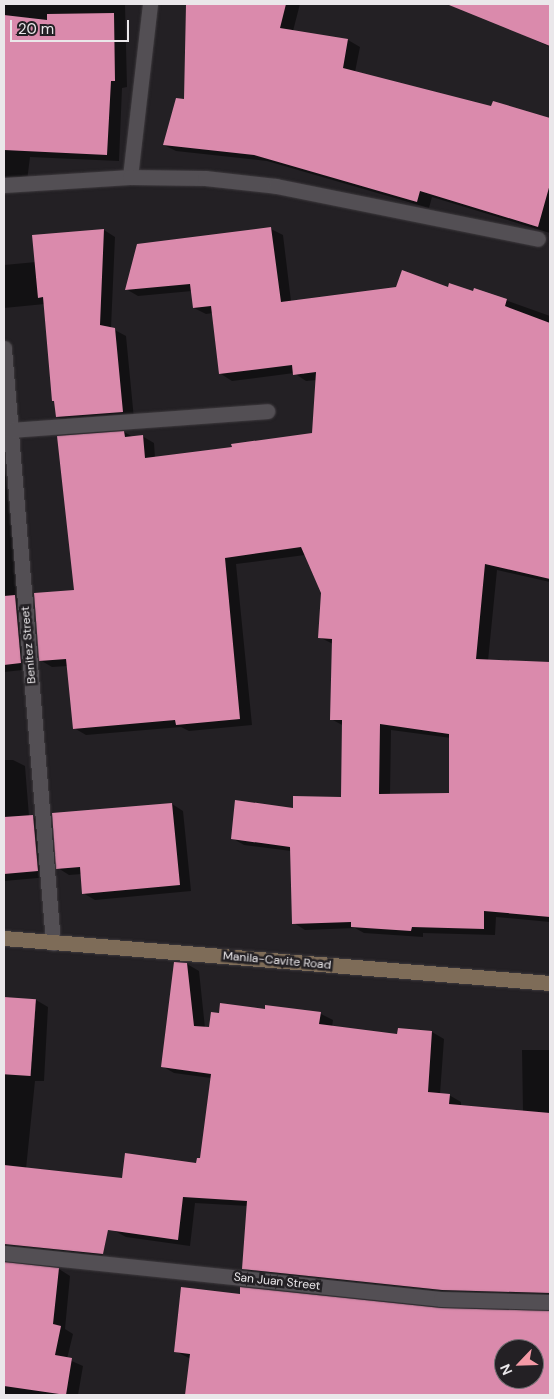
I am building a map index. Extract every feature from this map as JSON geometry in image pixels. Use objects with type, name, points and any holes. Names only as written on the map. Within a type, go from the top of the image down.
[{"type":"main road","name":"Manila-Cavite Road","points":[[4,938],[550,983]]},
{"type":"street","points":[[130,177],[150,4]]},
{"type":"street","points":[[4,185],[130,177],[205,178],[276,186],[538,239]]},
{"type":"street","name":"Benitez Street","points":[[4,348],[53,943]]},
{"type":"street","points":[[11,430],[267,411]]},
{"type":"street","name":"San Juan Street","points":[[4,1253],[441,1299],[550,1302]]},
{"type":"building","points":[[186,4],[286,4],[280,28],[348,39],[343,68],[491,106],[493,101],[550,118],[550,184],[538,227],[420,191],[417,202],[254,155],[163,145],[176,98],[184,99]]},
{"type":"building","points":[[449,4],[550,4],[550,46],[449,5]]},
{"type":"building","points":[[114,13],[115,81],[111,81],[107,155],[4,150],[4,15],[47,20],[47,14]]},
{"type":"building","points":[[271,227],[281,302],[396,287],[402,270],[448,287],[449,283],[473,291],[474,288],[507,299],[505,306],[550,323],[550,579],[485,564],[476,659],[550,662],[550,917],[484,911],[484,929],[412,927],[411,931],[351,927],[351,922],[292,924],[290,847],[231,839],[235,800],[293,808],[293,796],[341,797],[342,720],[330,720],[332,639],[318,638],[321,593],[301,547],[225,558],[240,719],[176,725],[175,720],[73,729],[66,659],[39,661],[34,593],[74,590],[57,436],[124,431],[125,437],[143,435],[145,458],[232,447],[231,444],[312,433],[316,372],[293,375],[292,365],[219,374],[211,306],[193,308],[190,284],[125,290],[137,244]],"holes":[[[380,724],[449,734],[449,793],[379,794]]]},
{"type":"building","points":[[104,229],[100,325],[115,328],[123,412],[56,417],[54,401],[52,401],[43,297],[38,298],[32,235]]},
{"type":"building","points":[[15,595],[21,663],[4,665],[4,596]]},
{"type":"building","points":[[172,803],[180,885],[82,894],[80,867],[56,869],[52,813]]},
{"type":"building","points":[[33,815],[38,871],[4,874],[4,817]]},
{"type":"building","points":[[174,962],[187,963],[194,1026],[209,1027],[211,1012],[219,1013],[220,1003],[265,1009],[265,1005],[321,1012],[319,1024],[397,1034],[398,1028],[432,1031],[428,1092],[450,1094],[449,1104],[550,1113],[550,1293],[442,1290],[242,1269],[247,1201],[183,1197],[178,1240],[108,1230],[103,1254],[4,1244],[4,1165],[122,1178],[125,1153],[196,1163],[197,1158],[200,1158],[211,1074],[161,1067]]},
{"type":"building","points":[[4,997],[36,999],[31,1076],[4,1074]]},
{"type":"building","points":[[4,1262],[59,1268],[53,1324],[61,1326],[55,1355],[72,1358],[66,1395],[4,1386]]},
{"type":"building","points":[[181,1287],[240,1294],[240,1287],[441,1308],[550,1311],[550,1395],[185,1395],[190,1354],[174,1352]]}]
